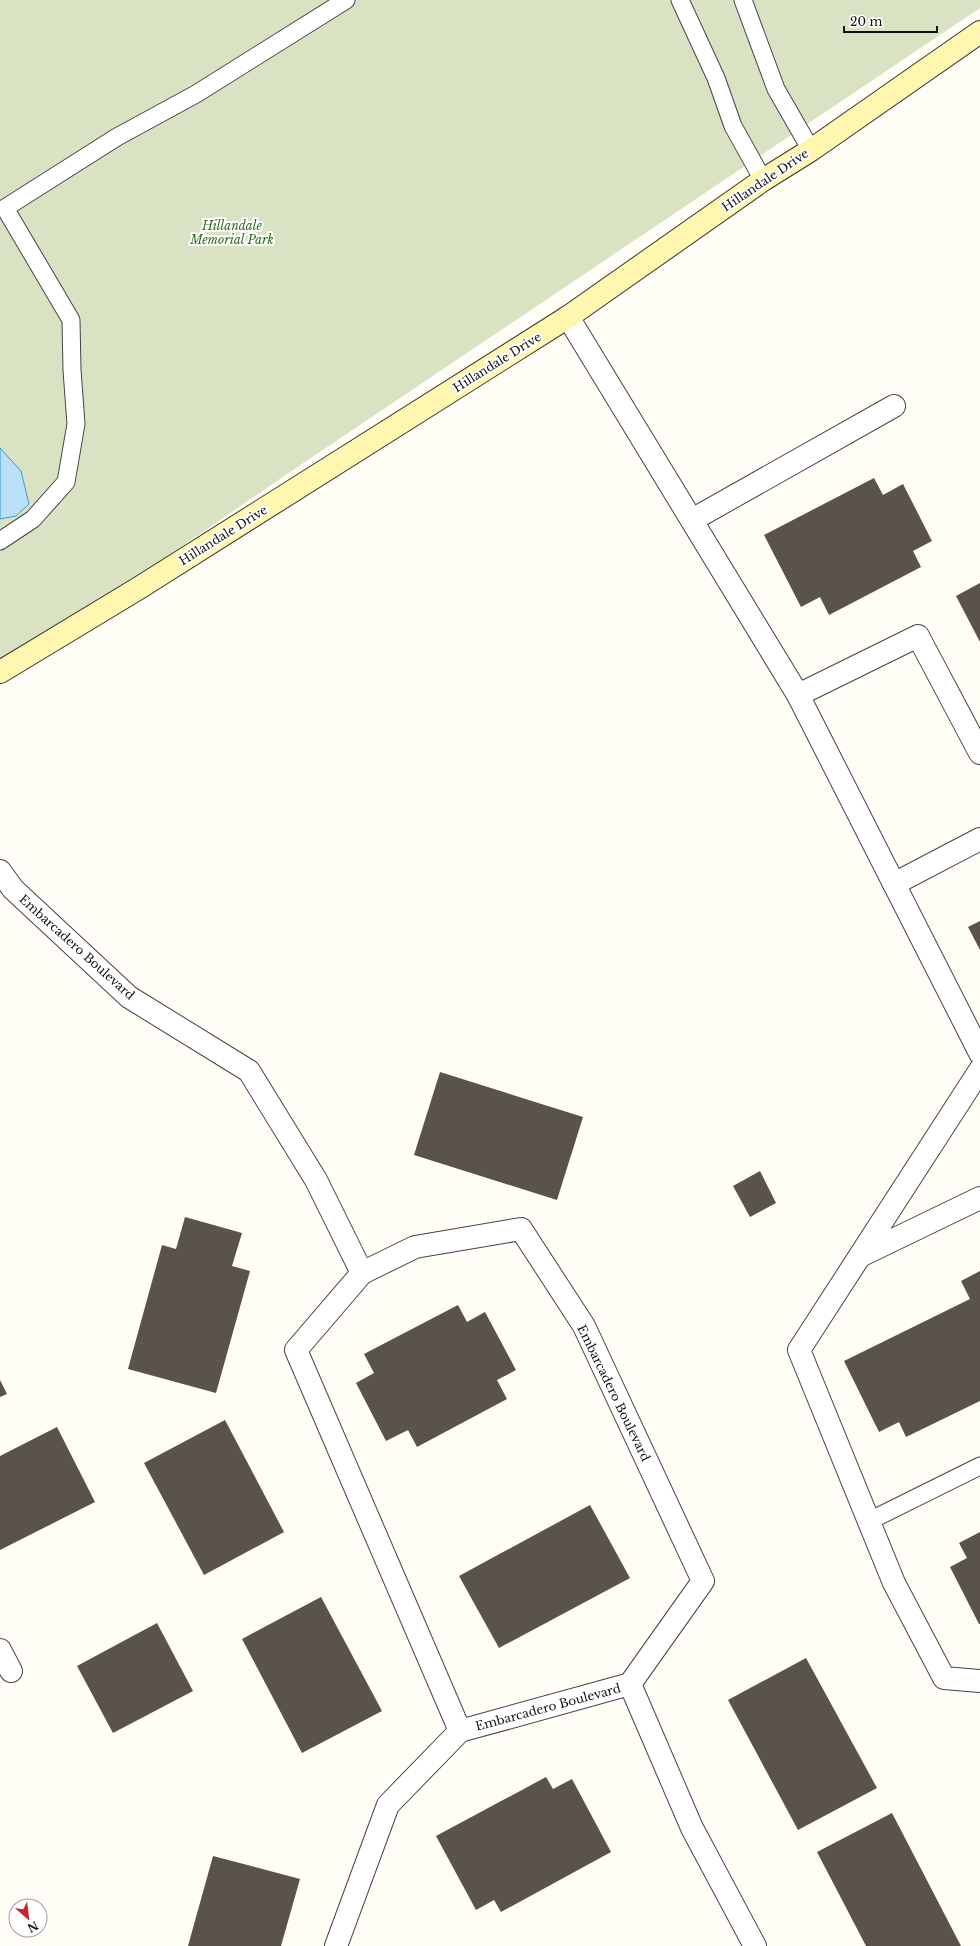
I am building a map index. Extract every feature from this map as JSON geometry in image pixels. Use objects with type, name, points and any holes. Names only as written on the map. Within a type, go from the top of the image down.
[{"type":"main road","name":"Hillandale Drive","points":[[0,672],[139,588],[568,317],[763,180],[811,150],[980,32]]},
{"type":"street","points":[[568,317],[798,695],[980,1053]]},
{"type":"street","points":[[692,520],[894,406]]},
{"type":"street","points":[[798,695],[918,636],[980,753]]},
{"type":"street","points":[[894,884],[980,839]]},
{"type":"street","name":"Embarcadero Boulevard","points":[[0,871],[13,889],[129,997],[249,1071],[316,1180],[362,1273]]},
{"type":"street","points":[[980,1070],[799,1350],[894,1583],[944,1678],[980,1681]]},
{"type":"street","points":[[860,1256],[980,1198]]},
{"type":"street","name":"Embarcadero Boulevard","points":[[521,1229],[584,1326],[703,1581],[630,1684],[460,1731],[296,1350],[362,1273],[415,1247],[521,1229]]},
{"type":"street","points":[[0,1650],[11,1671]]},
{"type":"street","points":[[630,1684],[692,1828],[755,1946]]},
{"type":"street","points":[[336,1946],[388,1805],[460,1731]]},
{"type":"lane","points":[[0,541],[33,519],[66,482],[76,424],[72,370],[71,320],[2,205],[118,137],[196,94],[346,0]]},
{"type":"lane","points":[[680,0],[716,78],[733,126],[763,180]]},
{"type":"lane","points":[[743,0],[776,89],[811,150]]},
{"type":"lane","points":[[869,1521],[980,1466]]},
{"type":"green space","name":"Hillandale Memorial Park","points":[[0,0],[980,0],[980,8],[290,472],[0,671]]},
{"type":"water","points":[[0,448],[21,471],[29,504],[16,516],[0,519]]},
{"type":"building","points":[[874,478],[883,495],[903,484],[932,541],[913,551],[921,567],[829,615],[820,597],[801,607],[764,535]]},
{"type":"building","points":[[980,583],[980,642],[956,596]]},
{"type":"building","points":[[980,921],[980,950],[968,927]]},
{"type":"building","points":[[440,1072],[583,1117],[557,1200],[414,1155]]},
{"type":"building","points":[[760,1171],[776,1203],[750,1217],[733,1186]]},
{"type":"building","points":[[185,1217],[242,1233],[232,1266],[250,1271],[216,1393],[128,1369],[162,1245],[176,1249]]},
{"type":"building","points":[[980,1271],[980,1401],[906,1437],[899,1422],[879,1432],[844,1361],[970,1299],[961,1281]]},
{"type":"building","points":[[458,1305],[467,1322],[485,1312],[516,1370],[497,1380],[507,1399],[417,1447],[408,1430],[386,1441],[356,1383],[374,1373],[364,1354]]},
{"type":"building","points":[[0,1380],[7,1394],[0,1397]]},
{"type":"building","points":[[225,1420],[284,1532],[204,1575],[144,1463]]},
{"type":"building","points":[[57,1427],[95,1502],[0,1550],[0,1456]]},
{"type":"building","points":[[590,1505],[630,1578],[499,1648],[459,1576]]},
{"type":"building","points":[[980,1532],[979,1624],[950,1567],[967,1558],[959,1543]]},
{"type":"building","points":[[321,1597],[382,1711],[302,1753],[242,1639]]},
{"type":"building","points":[[157,1623],[193,1691],[113,1733],[77,1666]]},
{"type":"building","points":[[806,1658],[877,1788],[798,1830],[728,1700]]},
{"type":"building","points":[[546,1777],[553,1789],[572,1779],[611,1852],[501,1912],[494,1900],[476,1910],[436,1836]]},
{"type":"building","points":[[892,1813],[961,1946],[866,1946],[817,1852]]},
{"type":"building","points":[[213,1856],[300,1879],[281,1946],[188,1946]]}]
